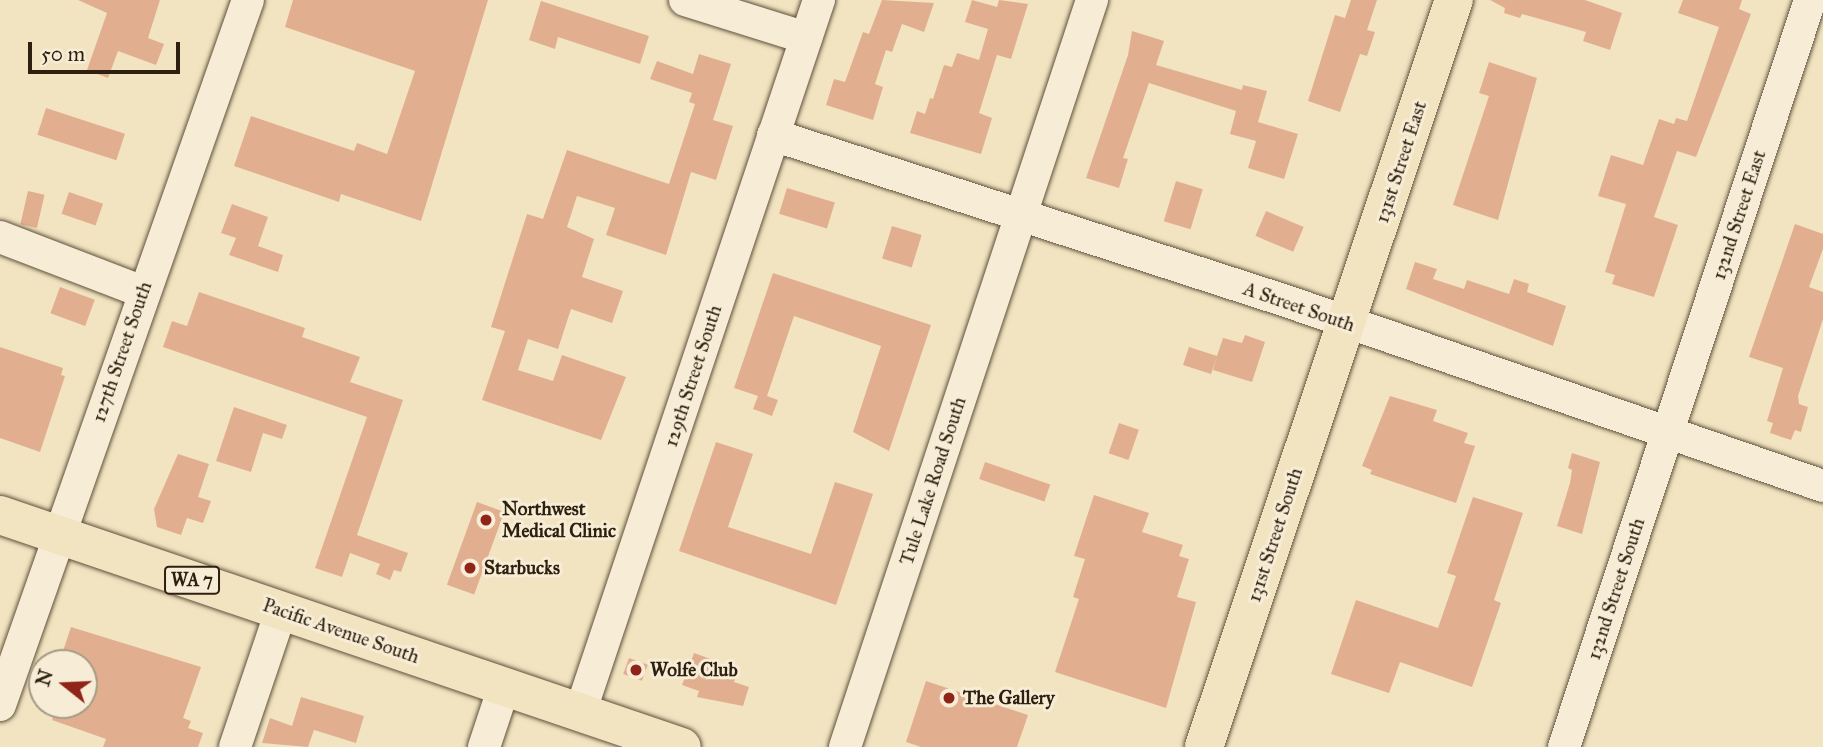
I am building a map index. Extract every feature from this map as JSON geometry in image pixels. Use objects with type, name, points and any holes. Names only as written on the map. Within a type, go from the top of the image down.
[{"type":"main road","name":"131st Street East","points":[[1347,324],[1454,0]]},
{"type":"main road","name":"131st Street South","points":[[1204,747],[1347,324]]},
{"type":"main road","name":"Pacific Avenue South","points":[[0,515],[682,747]]},
{"type":"street","name":"127th Street South","points":[[0,705],[61,536],[142,292],[248,0]]},
{"type":"street","points":[[685,0],[806,38]]},
{"type":"street","name":"129th Street South","points":[[580,713],[819,0]]},
{"type":"street","name":"Tule Lake Road South","points":[[845,747],[1092,0]]},
{"type":"street","name":"132nd Street East","points":[[1668,431],[1810,0]]},
{"type":"street","name":"A Street South","points":[[773,135],[1020,214],[1823,485]]},
{"type":"street","points":[[0,237],[142,292]]},
{"type":"street","name":"132nd Street South","points":[[1564,747],[1668,431]]},
{"type":"street","points":[[235,747],[281,611]]},
{"type":"street","points":[[484,747],[504,687]]},
{"type":"building","points":[[78,0],[160,0],[148,38],[164,44],[156,65],[118,51],[108,78],[87,70],[107,13]]},
{"type":"building","points":[[293,0],[488,0],[421,221],[341,194],[339,202],[234,166],[251,116],[354,151],[357,143],[387,154],[415,71],[285,27]]},
{"type":"building","points":[[882,0],[934,3],[924,32],[902,24],[892,52],[886,50],[875,84],[883,87],[873,120],[826,105],[834,79],[845,82],[863,32],[869,34]]},
{"type":"building","points":[[972,0],[997,7],[999,0],[1028,4],[1011,59],[997,55],[979,113],[992,118],[981,154],[910,133],[917,111],[925,114],[930,98],[933,99],[944,65],[952,67],[957,53],[979,60],[988,29],[965,22]]},
{"type":"building","points":[[1351,0],[1377,0],[1367,30],[1375,32],[1367,56],[1360,54],[1340,112],[1308,101],[1335,15],[1345,18]]},
{"type":"building","points":[[1490,0],[1585,0],[1622,13],[1610,50],[1583,41],[1586,32],[1522,14],[1520,18],[1504,13],[1505,8]]},
{"type":"building","points":[[1683,0],[1742,0],[1739,9],[1751,14],[1696,157],[1677,151],[1654,217],[1678,225],[1654,297],[1612,284],[1615,275],[1605,272],[1626,204],[1598,196],[1611,155],[1643,165],[1659,119],[1674,124],[1676,118],[1687,121],[1719,27],[1678,13]]},
{"type":"building","points":[[541,1],[649,36],[640,64],[558,37],[555,49],[529,40]]},
{"type":"building","points":[[1132,31],[1164,41],[1156,65],[1242,90],[1243,85],[1267,91],[1258,122],[1298,134],[1284,179],[1248,168],[1256,141],[1230,134],[1236,111],[1149,83],[1123,158],[1128,159],[1119,188],[1086,178],[1128,55]]},
{"type":"building","points":[[699,54],[731,64],[713,120],[733,126],[716,180],[691,172],[666,255],[606,235],[615,208],[577,196],[567,227],[594,239],[582,277],[623,291],[612,323],[571,309],[558,349],[528,339],[518,370],[553,381],[562,355],[626,377],[601,440],[482,400],[505,331],[491,327],[527,214],[543,219],[567,150],[669,184],[695,104],[689,102],[692,93],[650,79],[657,61],[693,74]]},
{"type":"building","points":[[1489,62],[1537,78],[1498,220],[1453,205],[1489,96],[1479,93]]},
{"type":"building","points":[[46,108],[125,134],[116,160],[37,135]]},
{"type":"building","points":[[1176,181],[1203,189],[1190,229],[1164,221]]},
{"type":"building","points":[[787,188],[835,203],[827,228],[779,214]]},
{"type":"building","points":[[28,191],[45,195],[37,228],[20,224]]},
{"type":"building","points":[[69,192],[103,204],[96,225],[62,214]]},
{"type":"building","points":[[232,204],[268,217],[258,246],[283,255],[278,272],[229,255],[236,238],[221,233]]},
{"type":"building","points":[[1266,211],[1304,227],[1293,252],[1255,236]]},
{"type":"building","points":[[1795,224],[1823,234],[1823,249],[1809,287],[1823,292],[1823,319],[1798,396],[1799,404],[1808,407],[1801,432],[1795,430],[1791,440],[1770,433],[1773,423],[1767,421],[1783,368],[1749,357]]},
{"type":"building","points":[[892,226],[922,235],[912,268],[882,259]]},
{"type":"building","points":[[1415,262],[1437,269],[1433,279],[1464,289],[1467,280],[1509,294],[1514,279],[1529,284],[1527,292],[1566,306],[1553,346],[1406,289]]},
{"type":"building","points":[[773,273],[931,325],[889,451],[853,432],[881,346],[794,316],[767,396],[778,400],[772,416],[753,409],[758,396],[734,388]]},
{"type":"building","points":[[60,287],[95,300],[85,326],[50,313]]},
{"type":"building","points":[[199,292],[305,328],[302,337],[360,357],[350,382],[403,400],[357,535],[408,553],[401,572],[394,570],[390,580],[376,574],[380,564],[350,553],[342,577],[315,568],[367,417],[163,347],[172,321],[187,326]]},
{"type":"building","points":[[1245,335],[1265,342],[1252,382],[1213,370],[1217,357],[1211,374],[1183,365],[1189,347],[1217,356],[1223,338],[1242,343]]},
{"type":"building","points":[[0,347],[63,368],[61,375],[65,376],[40,452],[0,438]]},
{"type":"building","points":[[1390,396],[1437,410],[1433,421],[1468,433],[1464,443],[1475,446],[1456,503],[1370,474],[1372,470],[1362,466]]},
{"type":"building","points":[[234,407],[287,425],[282,439],[263,433],[251,472],[216,461]]},
{"type":"building","points":[[1119,423],[1139,430],[1128,460],[1109,453]]},
{"type":"building","points":[[716,442],[753,454],[728,527],[811,554],[835,482],[873,494],[836,605],[679,551]]},
{"type":"building","points":[[1572,453],[1600,462],[1582,534],[1557,526],[1570,483],[1572,470],[1568,468]]},
{"type":"building","points":[[178,454],[209,464],[198,497],[211,501],[203,523],[187,518],[181,535],[157,527],[154,509]]},
{"type":"building","points":[[985,462],[1050,484],[1044,501],[979,479]]},
{"type":"building","points":[[1094,495],[1149,513],[1142,532],[1183,545],[1179,556],[1189,559],[1177,597],[1196,602],[1166,708],[1055,672],[1079,599],[1073,597],[1085,559],[1074,556]]},
{"type":"building","points":[[1473,497],[1523,513],[1494,600],[1501,603],[1472,687],[1400,662],[1389,693],[1331,674],[1356,600],[1438,628],[1456,576],[1447,573]]},
{"type":"building","name":"Starbucks","points":[[477,502],[504,512],[474,595],[447,585]]},
{"type":"building","points":[[71,627],[201,667],[183,718],[191,721],[188,728],[203,733],[198,747],[103,747],[106,739],[52,720],[98,719],[98,649],[64,649]]},
{"type":"building","points":[[694,653],[719,662],[717,669],[736,676],[734,682],[749,687],[743,706],[697,697],[699,691],[682,685]]},
{"type":"building","name":"Wolfe Club","points":[[629,658],[648,665],[642,681],[623,674]]},
{"type":"building","name":"The Gallery","points":[[926,681],[1028,715],[1017,747],[921,747],[906,742]]},
{"type":"building","points":[[301,697],[364,716],[356,743],[314,730],[308,747],[262,743],[270,718],[292,726]]},
{"type":"place","name":"Northwest Medical Clinic","points":[[486,520]]},
{"type":"place","name":"Starbucks","points":[[470,568]]},
{"type":"place","name":"Wolfe Club","points":[[636,670]]},
{"type":"place","name":"The Gallery","points":[[949,698]]}]
